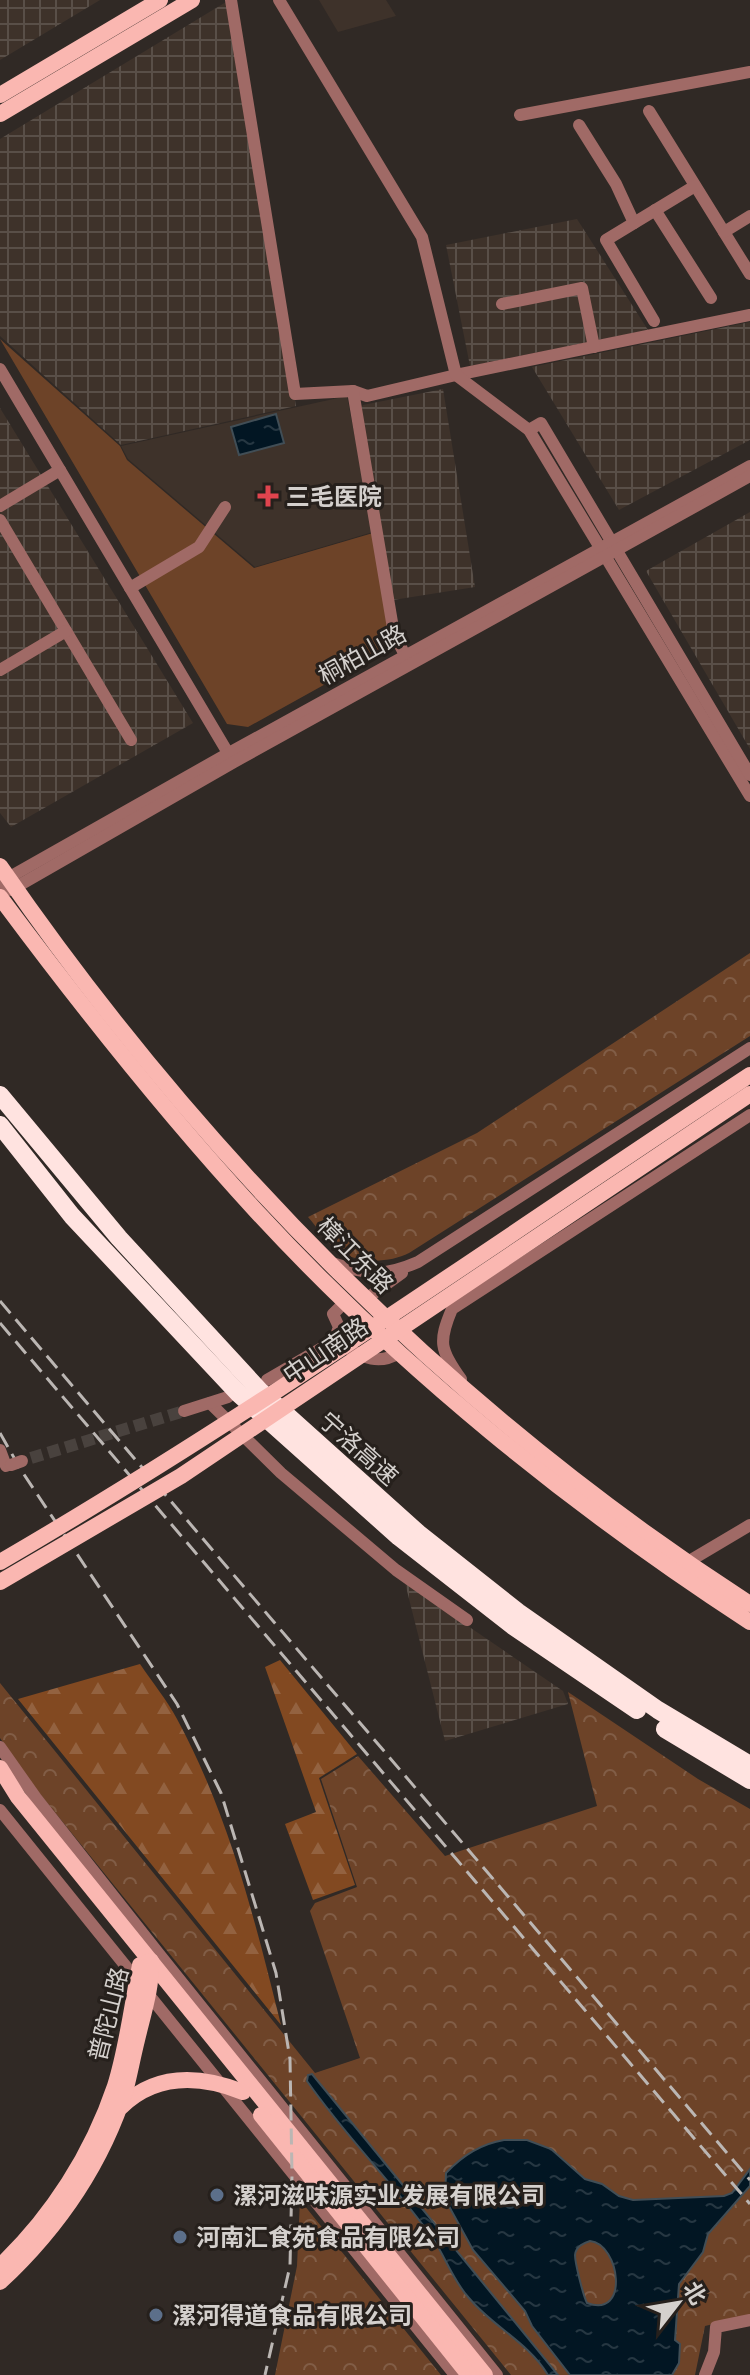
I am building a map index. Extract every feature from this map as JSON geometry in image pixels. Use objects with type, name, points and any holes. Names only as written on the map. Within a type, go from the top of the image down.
[{"type":"highway","name":"宁洛高速","points":[[0,1095],[119,1238],[261,1392],[407,1523],[531,1621],[658,1710],[750,1765]]},
{"type":"highway","name":"宁洛高速","points":[[0,1125],[72,1216],[239,1394],[399,1537],[513,1626],[662,1727],[750,1780]]},
{"type":"main road","points":[[0,95],[160,0]]},
{"type":"main road","points":[[0,114],[192,0]]},
{"type":"main road","name":"樟江东路","points":[[4,885],[177,1098],[261,1195],[366,1299],[471,1395],[612,1510],[750,1604]]},
{"type":"main road","name":"樟江东路","points":[[4,885],[75,997],[169,1112],[259,1214],[346,1301],[399,1353],[554,1484],[680,1577],[750,1622]]},
{"type":"main road","name":"中山南路","points":[[0,1562],[165,1464],[340,1351],[750,1075]]},
{"type":"main road","name":"中山南路","points":[[0,1582],[181,1476],[750,1094]]},
{"type":"main road","points":[[0,1768],[148,1973],[485,2375]]},
{"type":"main road","points":[[0,1789],[469,2375]]},
{"type":"main road","name":"普陀山路","points":[[0,2282],[38,2245],[72,2202],[103,2147],[126,2087],[148,1973]]},
{"type":"main road","name":"普陀山路","points":[[0,2266],[28,2240],[59,2197],[98,2132],[116,2083],[148,1973]]},
{"type":"main road","points":[[117,2111],[133,2095],[156,2083],[179,2079],[222,2084],[243,2092]]},
{"type":"street","points":[[231,0],[295,394],[353,391],[367,396],[750,315]]},
{"type":"street","points":[[279,0],[422,237],[456,375],[529,430],[541,423],[750,796]]},
{"type":"street","points":[[520,115],[750,72]]},
{"type":"street","points":[[649,111],[750,274]]},
{"type":"street","points":[[579,125],[616,184],[634,223]]},
{"type":"street","points":[[654,321],[606,240],[695,186]]},
{"type":"street","points":[[655,210],[711,298]]},
{"type":"street","points":[[724,232],[750,216]]},
{"type":"street","points":[[502,304],[582,288],[594,347]]},
{"type":"street","points":[[0,369],[231,758]]},
{"type":"street","points":[[353,391],[394,634],[405,655]]},
{"type":"street","name":"桐柏山路","points":[[4,885],[609,549],[750,466]]},
{"type":"street","points":[[0,506],[60,470]]},
{"type":"street","name":"桐柏山路","points":[[231,758],[405,655],[750,476]]},
{"type":"street","points":[[130,588],[199,547],[225,507]]},
{"type":"street","points":[[0,520],[131,740]]},
{"type":"street","points":[[609,549],[750,775]]},
{"type":"street","points":[[0,670],[66,631]]},
{"type":"street","points":[[366,1299],[418,1262],[750,1048]]},
{"type":"street","points":[[471,1395],[446,1359],[442,1333],[452,1309],[750,1115]]},
{"type":"street","points":[[330,1262],[382,1274],[418,1262]]},
{"type":"street","points":[[267,1380],[334,1341],[339,1327],[333,1314],[346,1301]]},
{"type":"street","points":[[334,1341],[376,1361],[386,1361],[399,1353]]},
{"type":"street","points":[[184,1411],[228,1397]]},
{"type":"street","points":[[210,1403],[281,1473],[396,1570],[467,1620]]},
{"type":"street","points":[[0,1450],[14,1464]]},
{"type":"street","points":[[686,1563],[750,1525]]},
{"type":"street","points":[[0,1747],[222,2084],[455,2375]]},
{"type":"street","points":[[0,1810],[148,1973],[497,2375]]},
{"type":"street","points":[[705,2375],[714,2352],[716,2327],[750,2320]]},
{"type":"shaded area","points":[[0,0],[100,0],[0,60]]},
{"type":"shaded area","points":[[319,0],[386,0],[396,16],[338,32]]},
{"type":"shaded area","points":[[226,2],[296,406],[121,445],[0,336],[0,139]]},
{"type":"shaded area","points":[[577,219],[648,330],[470,366],[446,245]]},
{"type":"shaded area","points":[[750,322],[750,440],[619,510],[532,367]]},
{"type":"shaded area","points":[[443,389],[475,587],[393,600],[359,412],[363,405]]},
{"type":"shaded area","name":"三毛医院","points":[[347,396],[373,532],[255,567],[128,459],[121,446]]},
{"type":"shaded area","points":[[0,408],[193,723],[11,827],[0,813]]},
{"type":"shaded area","points":[[750,512],[750,749],[646,571]]},
{"type":"shaded area","points":[[405,1583],[563,1691],[568,1704],[445,1741]]},
{"type":"green space","points":[[0,339],[120,446],[127,460],[254,568],[373,533],[394,646],[248,727],[227,724]]},
{"type":"green space","points":[[750,953],[750,1036],[409,1253],[374,1261],[347,1255],[330,1244],[308,1217],[477,1133]]},
{"type":"green space","points":[[280,1660],[357,1754],[319,1778],[355,1885],[313,1900],[285,1824],[316,1812],[265,1667]]},
{"type":"green space","points":[[140,1664],[177,1719],[212,1793],[239,1869],[281,2025],[18,1699]]},
{"type":"green space","points":[[0,1683],[315,2073],[360,2058],[310,1911],[315,1903],[357,1887],[321,1779],[358,1756],[445,1856],[597,1806],[568,1692],[698,1779],[750,1809],[750,2315],[705,2326],[695,2375],[511,2375],[36,1789],[0,1738]]},
{"type":"green space","points":[[300,2200],[441,2375],[275,2375],[297,2266]]},
{"type":"water","points":[[276,414],[284,443],[239,455],[231,427]]},
{"type":"water","points":[[312,2074],[558,2375],[548,2375],[531,2353],[478,2308],[464,2292],[434,2240],[307,2081],[308,2075]]},
{"type":"water","points":[[504,2140],[527,2140],[551,2149],[585,2179],[633,2200],[724,2196],[732,2193],[750,2169],[750,2186],[708,2234],[703,2252],[679,2284],[675,2340],[680,2344],[679,2363],[672,2375],[570,2375],[532,2326],[525,2311],[473,2250],[445,2199],[446,2173],[472,2152]],"holes":[[[590,2241],[600,2245],[614,2266],[616,2279],[610,2300],[601,2305],[587,2303],[575,2255],[579,2247]]]},
{"type":"tunnel","points":[[31,1458],[184,1411]]},
{"type":"railway","points":[[0,1301],[750,2180]]},
{"type":"railway","points":[[0,1323],[750,2204]]},
{"type":"railway","points":[[0,1433],[21,1470],[177,1704],[221,1793],[276,1973],[290,2059],[290,2266],[265,2375]]},
{"type":"place","name":"三毛医院","points":[[268,496]]},
{"type":"place","name":"漯河滋味源实业发展有限公司","points":[[217,2195]]},
{"type":"place","name":"河南汇食苑食品有限公司","points":[[180,2237]]},
{"type":"place","name":"漯河得道食品有限公司","points":[[156,2315]]}]
